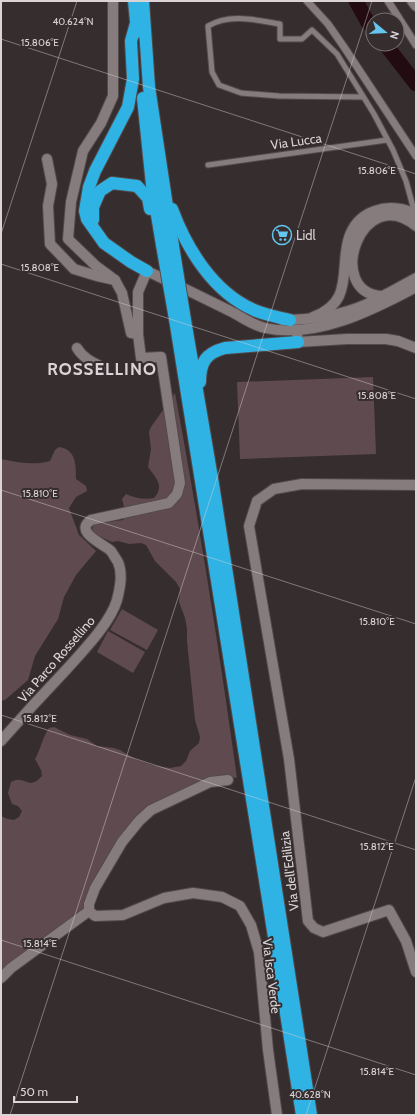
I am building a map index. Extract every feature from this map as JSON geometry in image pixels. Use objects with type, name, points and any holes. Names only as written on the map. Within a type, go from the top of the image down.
[{"type":"highway","points":[[134,1],[147,139],[158,224],[167,245]]},
{"type":"highway","points":[[143,1],[149,87],[163,184],[167,245],[180,319],[302,1115]]},
{"type":"highway","points":[[136,23],[131,41],[133,79],[128,107],[95,171],[89,187],[85,211],[87,219],[104,243],[147,271]]},
{"type":"highway","points":[[93,227],[93,207],[100,191],[112,183],[137,186],[148,198],[152,219],[158,224]]},
{"type":"highway","points":[[163,184],[177,224],[193,254],[213,281],[224,292],[253,310],[295,331]]},
{"type":"highway","points":[[180,319],[201,411],[311,1115]]},
{"type":"highway","points":[[201,411],[200,375],[204,362],[209,354],[225,348],[295,331]]},
{"type":"street","points":[[114,1],[113,96],[101,123],[83,150],[71,202],[68,239],[96,266],[115,280],[122,293],[131,333],[138,334],[138,292],[147,271],[233,312],[295,331],[347,339],[386,339],[398,341],[416,348]]},
{"type":"street","points":[[307,1],[328,24],[416,156]]},
{"type":"street","points":[[388,1],[416,45]]},
{"type":"street","points":[[412,1],[416,6]]},
{"type":"street","points":[[47,159],[52,184],[48,206],[50,244],[74,269],[115,280]]},
{"type":"street","points":[[295,331],[306,319],[320,315],[336,301],[344,282],[348,242],[353,229],[362,219],[374,211],[388,208],[402,209],[416,216]]},
{"type":"street","points":[[382,300],[367,292],[359,285],[357,280],[353,256],[358,238],[369,223],[380,218],[393,216],[405,218],[416,226]]},
{"type":"street","points":[[295,331],[352,318],[416,278]]},
{"type":"street","points":[[306,319],[325,317],[382,300],[416,287]]},
{"type":"street","name":"Via Parco Rossellino","points":[[1,741],[90,643],[105,623],[116,603],[120,587],[118,562],[111,552],[88,535],[86,530],[87,524],[94,520],[169,503],[177,494],[180,483],[161,357],[141,358],[138,334]]},
{"type":"street","points":[[77,348],[87,360],[102,367]]},
{"type":"street","name":"Via dell'Edilizia","points":[[416,485],[302,484],[274,489],[258,501],[249,526],[289,759],[308,921],[314,928],[323,932],[389,910],[406,941],[416,972]]},
{"type":"street","points":[[1,978],[11,968],[89,911],[89,904],[95,888],[122,842],[139,821],[151,810],[210,782],[228,780]]},
{"type":"street","name":"Via Isca Verde","points":[[89,911],[95,916],[122,915],[164,898],[193,893],[222,897],[240,906],[251,925],[259,952],[268,1050],[277,1115]]},
{"type":"lane","points":[[364,97],[279,96],[241,93],[219,85],[212,72],[208,26],[218,20],[244,18],[280,24],[280,39],[302,39],[312,30],[337,54],[364,97],[374,114],[388,140],[406,181],[416,216]]},
{"type":"lane","name":"Via Lucca","points":[[208,165],[388,140]]},
{"type":"shaded area","points":[[373,377],[376,454],[240,459],[237,382]]},
{"type":"shaded area","points":[[175,393],[208,585],[237,778],[225,776],[150,805],[95,879],[82,910],[1,971],[1,816],[14,820],[19,817],[22,811],[18,806],[12,804],[8,793],[11,782],[20,780],[33,783],[42,776],[41,770],[35,759],[49,728],[54,727],[70,735],[87,739],[97,746],[120,750],[135,759],[152,765],[170,768],[181,766],[186,761],[190,751],[199,743],[200,737],[195,720],[187,629],[185,618],[179,602],[180,589],[176,582],[155,561],[146,545],[141,543],[129,544],[118,541],[112,542],[96,535],[92,530],[93,524],[123,520],[126,515],[122,499],[126,494],[136,498],[147,499],[154,498],[157,494],[159,490],[158,482],[148,467],[151,449],[149,432]]},
{"type":"shaded area","points":[[59,447],[65,448],[72,454],[76,468],[76,479],[86,486],[87,491],[76,497],[69,508],[79,535],[96,551],[76,575],[64,597],[58,619],[35,656],[28,680],[5,700],[1,701],[1,459],[26,463],[50,461],[55,450]]},
{"type":"shaded area","points":[[122,609],[158,630],[147,650],[110,630]]},
{"type":"shaded area","points":[[108,631],[145,652],[133,673],[97,652]]},
{"type":"waterway","points":[[356,1],[365,17]]},
{"type":"waterway","points":[[391,52],[416,84]]},
{"type":"place","name":"Lidl","points":[[282,235]]},
{"type":"district","name":"ROSSELLINO","points":[[102,369]]}]
